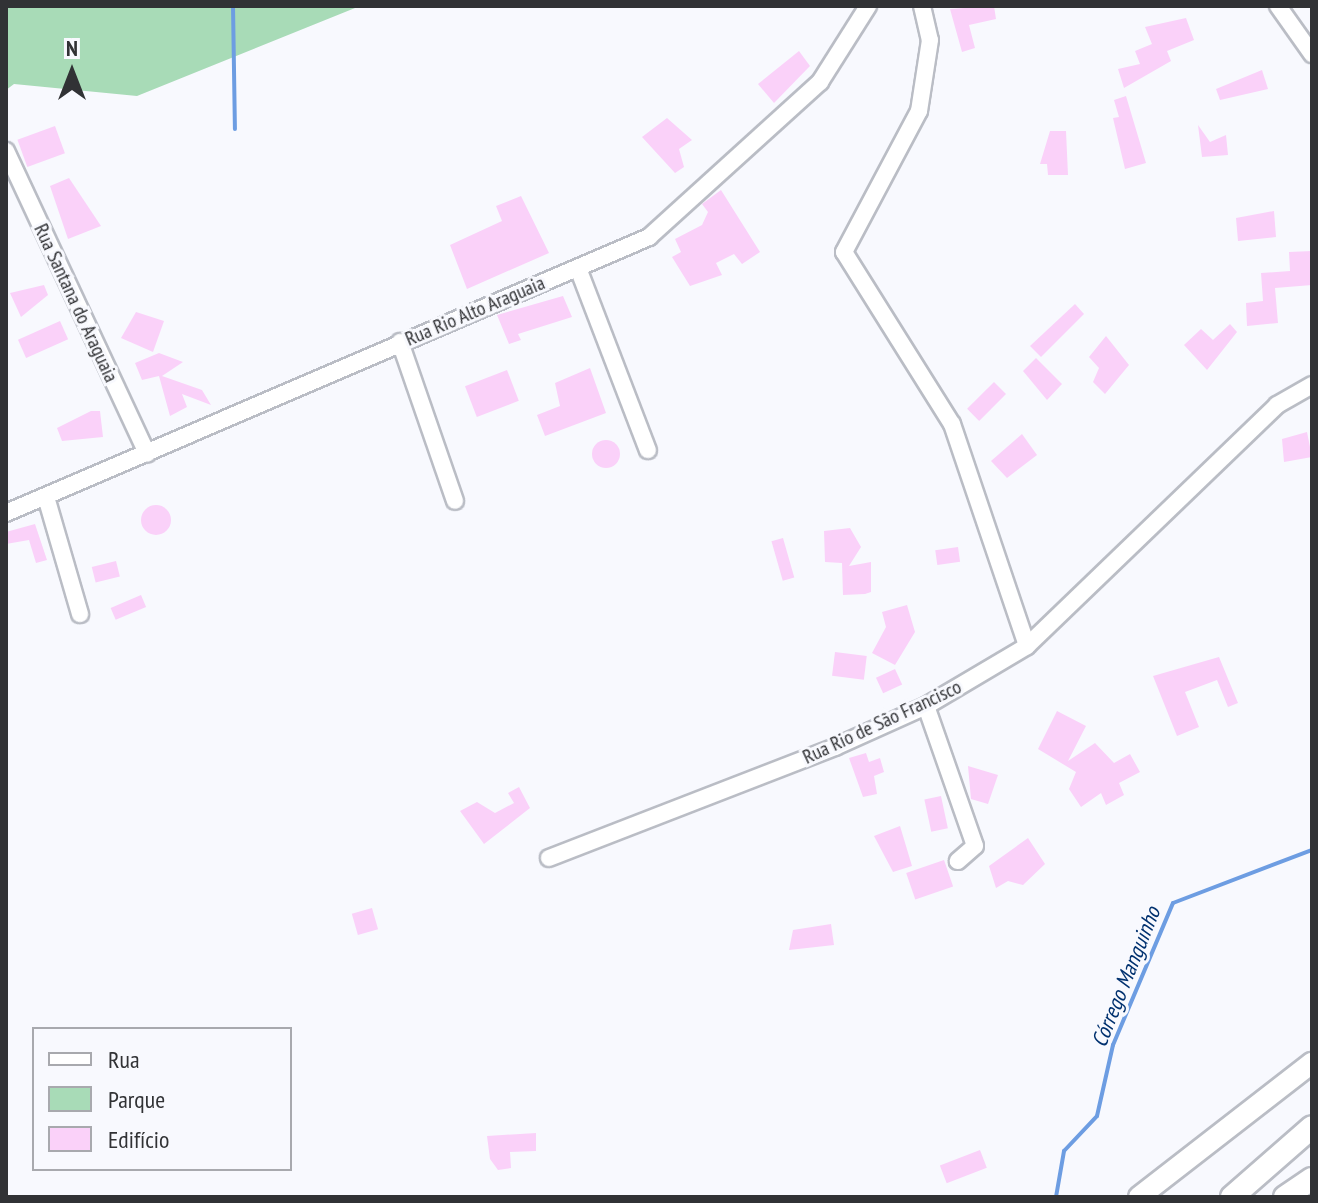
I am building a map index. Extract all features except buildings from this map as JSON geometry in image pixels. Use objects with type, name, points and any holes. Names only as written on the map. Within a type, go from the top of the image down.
[{"type":"highway","points":[[1232,1197],[1312,1127]]},
{"type":"highway","points":[[1285,1197],[1312,1179]]},
{"type":"main road","points":[[1139,1197],[1312,1063]]},
{"type":"street","name":"Rua Rio Alto Araguaia","points":[[6,513],[578,268],[667,224],[820,82],[868,6]]},
{"type":"street","points":[[922,6],[930,40],[919,111],[844,252],[972,467],[1027,646]]},
{"type":"street","points":[[1278,6],[1312,54]]},
{"type":"street","name":"Rua Santana do Araguaia","points":[[6,151],[147,454]]},
{"type":"street","points":[[578,268],[648,450]]},
{"type":"street","points":[[400,342],[455,501]]},
{"type":"street","name":"Rua Rio de São Francisco","points":[[549,858],[926,706],[1027,646],[1277,405],[1312,385]]},
{"type":"street","points":[[46,497],[80,614]]},
{"type":"street","points":[[926,706],[975,846],[958,861]]},
{"type":"green space","points":[[6,6],[360,6],[137,96],[14,84],[6,90]]},
{"type":"waterway","points":[[233,6],[235,129]]},
{"type":"waterway","name":"Córrego Manguinho","points":[[1056,1197],[1064,1151],[1097,1116],[1113,1045],[1173,903],[1312,850]]}]
